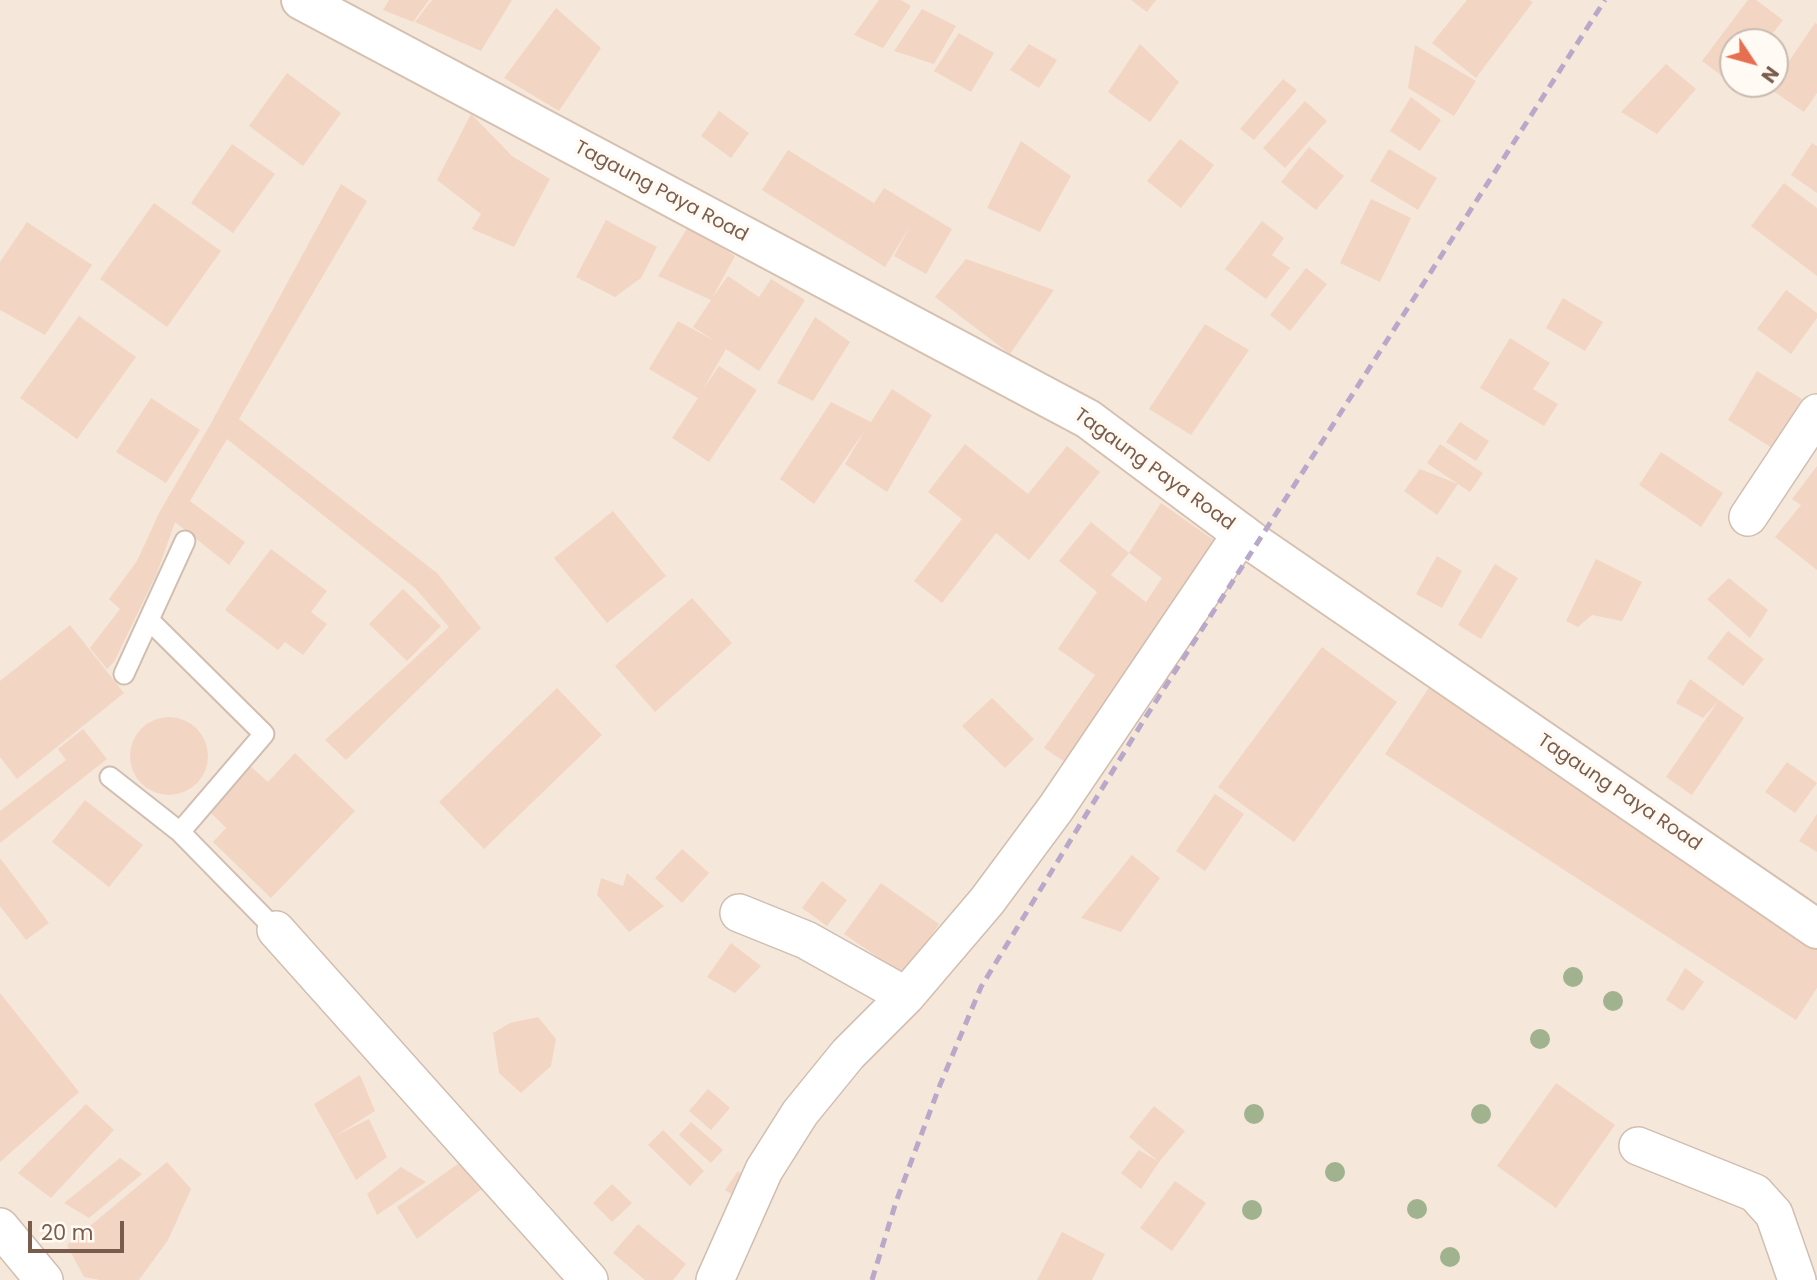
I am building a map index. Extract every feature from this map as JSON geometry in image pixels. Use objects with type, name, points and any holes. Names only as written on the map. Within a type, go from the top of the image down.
[{"type":"main road","name":"Tagaung Paya Road","points":[[301,0],[1088,419],[1242,533],[1817,929]]},
{"type":"street","points":[[1748,517],[1817,412]]},
{"type":"street","points":[[715,1280],[764,1170],[800,1113],[848,1054],[906,996],[987,901],[1056,808],[1242,533]]},
{"type":"street","points":[[738,913],[806,940],[906,996]]},
{"type":"street","points":[[276,930],[589,1280]]},
{"type":"street","points":[[1638,1146],[1755,1194],[1774,1214],[1797,1280]]},
{"type":"street","points":[[0,1227],[44,1280]]},
{"type":"lane","points":[[124,674],[185,541]]},
{"type":"lane","points":[[149,620],[264,734],[180,832]]},
{"type":"lane","points":[[110,777],[180,832],[276,930]]},
{"type":"shaded area","points":[[0,0],[1817,0],[1817,1280],[0,1280]]},
{"type":"building","points":[[389,0],[429,0],[413,22],[383,10]]},
{"type":"building","points":[[432,0],[512,0],[481,51],[415,22]]},
{"type":"building","points":[[879,0],[901,0],[911,6],[883,48],[854,35]]},
{"type":"building","points":[[1131,0],[1156,0],[1147,12]]},
{"type":"building","points":[[1467,0],[1533,2],[1476,78],[1432,43]]},
{"type":"building","points":[[1748,0],[1756,0],[1783,20],[1777,28],[1727,28]]},
{"type":"building","points":[[556,8],[601,48],[559,111],[504,78]]},
{"type":"building","points":[[922,9],[956,26],[934,64],[894,51]]},
{"type":"building","points":[[1815,23],[1817,24],[1817,93],[1804,112],[1783,98],[1789,98],[1789,61]]},
{"type":"building","points":[[959,33],[994,53],[971,92],[934,71]]},
{"type":"building","points":[[1719,38],[1719,74],[1702,61]]},
{"type":"building","points":[[1029,44],[1057,60],[1039,88],[1010,70]]},
{"type":"building","points":[[1140,44],[1179,82],[1150,122],[1108,92]]},
{"type":"building","points":[[1415,45],[1476,81],[1454,116],[1408,88]]},
{"type":"building","points":[[1666,64],[1696,89],[1657,134],[1621,112]]},
{"type":"building","points":[[287,73],[341,113],[303,166],[249,126]]},
{"type":"building","points":[[1283,79],[1297,90],[1254,140],[1240,129]]},
{"type":"building","points":[[1411,97],[1441,120],[1420,151],[1390,131]]},
{"type":"building","points":[[1305,101],[1327,121],[1285,168],[1263,148]]},
{"type":"building","points":[[719,111],[749,133],[731,158],[701,136]]},
{"type":"building","points":[[471,114],[512,156],[550,179],[514,247],[472,229],[481,214],[437,180]]},
{"type":"building","points":[[1180,139],[1214,165],[1181,208],[1147,181]]},
{"type":"building","points":[[1021,141],[1071,176],[1040,232],[987,208]]},
{"type":"building","points":[[1812,143],[1817,146],[1817,193],[1791,175]]},
{"type":"building","points":[[232,144],[275,174],[233,233],[191,203]]},
{"type":"building","points":[[1309,147],[1344,176],[1316,210],[1281,182]]},
{"type":"building","points":[[1389,149],[1437,178],[1418,210],[1370,181]]},
{"type":"building","points":[[788,150],[874,203],[884,188],[952,229],[926,274],[894,256],[910,226],[885,267],[762,190]]},
{"type":"building","points":[[1784,183],[1817,208],[1817,276],[1751,226]]},
{"type":"building","points":[[341,184],[367,201],[239,419],[437,573],[481,628],[346,760],[325,740],[449,627],[415,588],[227,439],[190,501],[245,542],[229,565],[175,522],[157,573],[114,662],[107,669],[90,648],[120,609],[109,599],[137,561],[159,513]]},
{"type":"building","points":[[1371,199],[1411,218],[1380,282],[1340,263]]},
{"type":"building","points":[[154,203],[221,251],[167,327],[100,279]]},
{"type":"building","points":[[606,220],[657,247],[641,278],[615,297],[576,277]]},
{"type":"building","points":[[1262,221],[1284,238],[1272,255],[1290,268],[1266,299],[1225,269]]},
{"type":"building","points":[[27,222],[92,265],[45,335],[0,310],[0,262]]},
{"type":"building","points":[[688,227],[735,256],[712,298],[728,276],[759,297],[771,279],[805,300],[759,371],[726,349],[702,391],[719,366],[757,390],[709,462],[672,438],[698,398],[649,369],[678,321],[715,341],[693,327],[711,300],[658,276]]},
{"type":"building","points":[[966,259],[1054,290],[1010,354],[935,297]]},
{"type":"building","points":[[1306,268],[1327,284],[1290,331],[1270,315]]},
{"type":"building","points":[[1786,290],[1817,313],[1817,318],[1791,354],[1757,329]]},
{"type":"building","points":[[1563,298],[1603,322],[1585,351],[1546,328]]},
{"type":"building","points":[[79,316],[136,357],[77,439],[20,398]]},
{"type":"building","points":[[815,317],[850,342],[813,401],[777,383]]},
{"type":"building","points":[[1205,324],[1249,350],[1191,435],[1149,409]]},
{"type":"building","points":[[1510,338],[1550,363],[1533,389],[1558,404],[1544,426],[1480,388]]},
{"type":"building","points":[[1757,371],[1802,399],[1772,448],[1728,420]]},
{"type":"building","points":[[892,389],[932,415],[887,492],[845,464],[865,430],[814,504],[780,479],[831,402],[871,422]]},
{"type":"building","points":[[151,398],[200,430],[166,483],[116,452]]},
{"type":"building","points":[[1460,422],[1489,441],[1476,461],[1446,442]]},
{"type":"building","points":[[965,444],[1028,494],[1067,446],[1100,472],[1029,560],[996,533],[942,603],[914,581],[962,519],[928,492]]},
{"type":"building","points":[[1440,444],[1483,473],[1470,492],[1427,463]]},
{"type":"building","points":[[1661,452],[1723,493],[1701,527],[1639,485]]},
{"type":"building","points":[[1817,466],[1817,570],[1775,537],[1801,505],[1792,499]]},
{"type":"building","points":[[1420,469],[1458,484],[1437,515],[1404,491]]},
{"type":"building","points":[[1161,503],[1225,548],[1074,768],[1044,748],[1095,675],[1058,649],[1097,592],[1059,561],[1091,522],[1129,553]],"holes":[[[1129,553],[1162,578],[1146,602],[1111,575]]]},
{"type":"building","points":[[613,511],[666,576],[607,623],[554,558]]},
{"type":"building","points":[[271,549],[327,591],[311,612],[327,624],[303,655],[285,642],[278,650],[225,610]]},
{"type":"building","points":[[1437,556],[1462,571],[1442,608],[1416,594]]},
{"type":"building","points":[[1596,559],[1642,582],[1622,621],[1592,615],[1578,627],[1566,621]]},
{"type":"building","points":[[1495,564],[1518,578],[1481,639],[1458,625]]},
{"type":"building","points":[[1729,578],[1768,610],[1750,638],[1707,599]]},
{"type":"building","points":[[403,589],[441,626],[407,661],[369,624]]},
{"type":"building","points":[[692,598],[732,643],[655,712],[615,666]]},
{"type":"building","points":[[70,625],[124,693],[17,779],[0,757],[0,681]]},
{"type":"building","points":[[1728,631],[1764,659],[1743,686],[1707,658]]},
{"type":"building","points":[[1322,647],[1397,702],[1294,842],[1218,787]]},
{"type":"building","points":[[1690,679],[1719,700],[1703,718],[1676,703]]},
{"type":"building","points":[[1430,686],[1817,937],[1817,988],[1796,1020],[1385,754]]},
{"type":"building","points":[[557,688],[602,735],[484,849],[439,802]]},
{"type":"building","points":[[992,698],[1034,739],[1005,768],[962,726]]},
{"type":"building","points":[[1719,700],[1744,718],[1692,795],[1666,777]]},
{"type":"building","points":[[161,717],[177,717],[191,723],[202,734],[208,748],[208,764],[202,778],[191,789],[177,795],[161,795],[147,789],[136,778],[130,764],[130,748],[136,734],[147,723]]},
{"type":"building","points":[[83,729],[107,759],[0,843],[0,811],[66,760],[58,749]]},
{"type":"building","points":[[295,753],[355,811],[271,898],[213,842],[226,828],[208,810],[250,766],[268,782]]},
{"type":"building","points":[[1787,762],[1817,783],[1795,813],[1765,792]]},
{"type":"building","points":[[1215,794],[1244,814],[1205,871],[1176,851]]},
{"type":"building","points":[[85,800],[143,845],[109,887],[52,842]]},
{"type":"building","points":[[1817,814],[1817,852],[1799,841]]},
{"type":"building","points":[[682,849],[709,873],[682,903],[655,878]]},
{"type":"building","points":[[1132,855],[1160,878],[1121,932],[1081,918]]},
{"type":"building","points":[[0,858],[49,923],[26,940],[0,906]]},
{"type":"building","points":[[627,873],[664,906],[629,932],[597,895],[601,878],[623,886]]},
{"type":"building","points":[[822,881],[847,900],[827,926],[802,908]]},
{"type":"building","points":[[881,883],[939,924],[904,975],[844,934]]},
{"type":"building","points":[[731,943],[761,966],[735,993],[707,977]]},
{"type":"building","points":[[1685,968],[1704,982],[1683,1011],[1666,1000]]},
{"type":"building","points":[[0,993],[79,1092],[0,1162]]},
{"type":"building","points":[[538,1017],[556,1039],[551,1066],[521,1093],[499,1073],[493,1033],[510,1023]]},
{"type":"building","points":[[360,1075],[375,1111],[335,1136],[369,1119],[387,1157],[356,1180],[314,1104]]},
{"type":"building","points":[[1556,1083],[1615,1125],[1556,1208],[1497,1166]]},
{"type":"building","points":[[708,1089],[730,1108],[711,1130],[689,1111]]},
{"type":"building","points":[[86,1104],[114,1130],[51,1198],[18,1173]]},
{"type":"building","points":[[1154,1106],[1185,1131],[1159,1162],[1129,1137]]},
{"type":"building","points":[[691,1122],[723,1150],[711,1163],[679,1135]]},
{"type":"building","points":[[663,1130],[704,1171],[690,1186],[648,1145]]},
{"type":"building","points":[[1139,1150],[1159,1162],[1141,1189],[1121,1173]]},
{"type":"building","points":[[120,1158],[142,1174],[89,1218],[64,1203]]},
{"type":"building","points":[[465,1159],[492,1181],[417,1239],[397,1207]]},
{"type":"building","points":[[167,1162],[191,1189],[168,1240],[139,1280],[100,1280],[84,1277],[67,1245]]},
{"type":"building","points":[[401,1167],[426,1182],[377,1215],[367,1194]]},
{"type":"building","points":[[738,1171],[754,1181],[741,1200],[725,1190]]},
{"type":"building","points":[[1175,1181],[1206,1203],[1172,1251],[1140,1228]]},
{"type":"building","points":[[612,1184],[632,1203],[612,1222],[593,1203]]},
{"type":"building","points":[[638,1224],[686,1264],[673,1280],[645,1280],[613,1253]]},
{"type":"building","points":[[1062,1232],[1105,1254],[1092,1280],[1037,1280]]},
{"type":"railway","points":[[872,1280],[896,1202],[981,987],[1142,723],[1605,0]]}]
